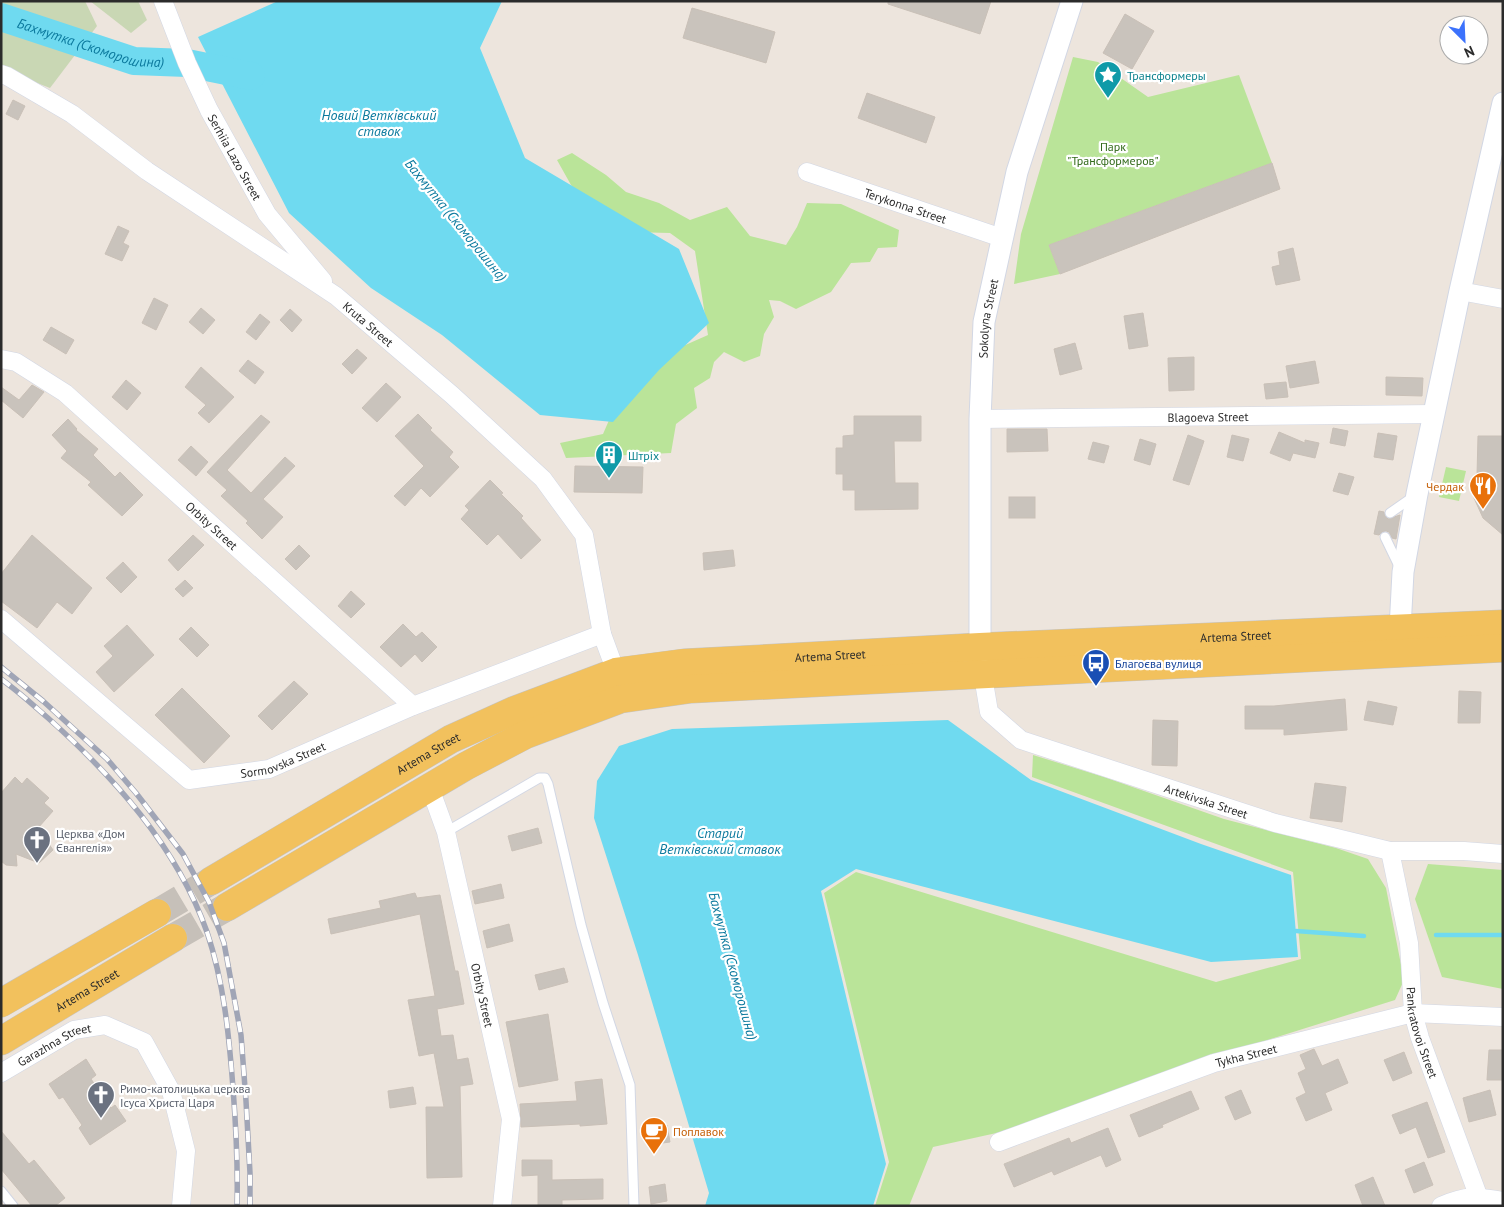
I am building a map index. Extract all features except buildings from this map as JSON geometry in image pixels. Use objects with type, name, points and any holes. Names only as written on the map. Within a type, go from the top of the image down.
[{"type":"main road","name":"Artema Street","points":[[227,907],[466,766],[525,735],[621,699],[691,689],[981,660],[1400,629],[1503,624]]},
{"type":"main road","name":"Artema Street","points":[[211,881],[450,739],[514,710],[616,672],[684,663],[981,660],[1503,648]]},
{"type":"main road","points":[[1,1003],[157,913]]},
{"type":"main road","name":"Artema Street","points":[[1,1042],[173,938]]},
{"type":"street","name":"Serhiia Lazo Street","points":[[163,1],[187,63],[209,110],[267,214],[336,296]]},
{"type":"street","name":"Sokolyna Street","points":[[981,660],[980,419],[984,322],[1017,172],[1072,1]]},
{"type":"street","name":"Kruta Street","points":[[1,74],[72,114],[147,171],[336,296],[452,395],[543,479],[584,535],[602,634],[616,672]]},
{"type":"street","points":[[1400,629],[1403,572],[1417,494],[1460,291],[1503,103]]},
{"type":"street","name":"Terykonna Street","points":[[807,172],[1002,238]]},
{"type":"street","points":[[1460,291],[1503,299]]},
{"type":"street","name":"Orbity Street","points":[[1,359],[16,362],[65,393],[413,706]]},
{"type":"street","name":"Blagoeva Street","points":[[980,419],[1434,414]]},
{"type":"street","name":"Sormovska Street","points":[[1,619],[189,780],[269,769],[413,706],[602,634]]},
{"type":"street","name":"Artekivska Street","points":[[981,660],[989,712],[1021,740],[1275,823],[1390,851],[1464,851],[1503,854]]},
{"type":"street","name":"Orbity Street","points":[[430,788],[446,832],[511,1118],[502,1206]]},
{"type":"street","name":"Pankratovoi Street","points":[[1390,851],[1409,943],[1413,1013],[1420,1038],[1480,1201]]},
{"type":"street","name":"Tykha Street","points":[[999,1142],[1214,1063],[1413,1013],[1503,1017]]},
{"type":"street","name":"Garazhna Street","points":[[1,1073],[74,1030],[105,1025],[144,1042],[171,1091],[186,1151],[181,1206]]},
{"type":"street","points":[[1441,1206],[1455,1200],[1503,1202]]},
{"type":"lane","points":[[1390,513],[1417,494]]},
{"type":"lane","points":[[1385,537],[1403,572]]},
{"type":"lane","points":[[446,832],[539,778],[545,778],[548,784],[580,925],[602,1003],[630,1085],[634,1206]]},
{"type":"lane","points":[[1,1191],[13,1206]]},
{"type":"green space","points":[[1,1],[85,1],[97,26],[50,88],[1,69]]},
{"type":"green space","points":[[90,1],[138,1],[147,20],[131,33]]},
{"type":"green space","name":"Парк \"Трансформеров\"","points":[[1073,57],[1098,62],[1148,97],[1239,75],[1272,163],[1049,245],[1060,274],[1014,284],[1021,234]]},
{"type":"green space","points":[[572,153],[606,175],[626,192],[659,203],[690,220],[727,207],[750,236],[786,245],[797,227],[807,203],[841,204],[899,230],[897,247],[878,248],[870,262],[851,263],[831,292],[796,309],[780,301],[769,300],[774,317],[764,334],[760,356],[744,362],[724,352],[714,362],[710,378],[694,388],[697,408],[676,424],[671,453],[566,458],[560,443],[603,434],[617,402],[665,354],[708,335],[695,251],[670,233],[630,232],[594,212],[571,185],[557,160]]},
{"type":"green space","points":[[1446,467],[1466,471],[1459,501],[1439,497]]},
{"type":"green space","points":[[1033,755],[1104,777],[1224,819],[1336,848],[1368,859],[1386,888],[1404,980],[1395,1000],[1214,1057],[1019,1128],[933,1147],[909,1206],[875,1206],[889,1162],[824,893],[856,872],[1216,982],[1301,959],[1293,872],[1032,777]]},
{"type":"green space","points":[[1428,864],[1503,870],[1503,989],[1442,977],[1415,899]]},
{"type":"water","name":"Новий Ветківський ставок","points":[[278,1],[502,1],[480,48],[525,158],[679,249],[709,323],[659,370],[613,422],[540,415],[442,335],[371,288],[289,213],[198,37]]},
{"type":"water","name":"Старий Ветківський ставок","points":[[948,720],[1031,780],[1201,844],[1291,875],[1298,957],[1211,962],[856,869],[821,891],[886,1164],[873,1206],[705,1206],[709,1193],[638,955],[594,818],[597,781],[619,746],[672,729]]},
{"type":"waterway","name":"Бахмутка (Скоморошина)","points":[[1,17],[134,61],[187,63],[251,76]]},
{"type":"waterway","points":[[1296,931],[1364,936]]},
{"type":"waterway","points":[[1436,935],[1503,935]]},
{"type":"tunnel","points":[[157,913],[211,881]]},
{"type":"tunnel","points":[[173,938],[227,907]]},
{"type":"railway","points":[[1,667],[43,701],[107,759],[183,854],[209,902],[224,943],[241,1035],[250,1173],[250,1206]]},
{"type":"railway","points":[[1,679],[73,741],[119,789],[161,842],[179,871],[194,901],[213,951],[225,1009],[235,1117],[237,1206]]},
{"type":"place","name":"Трансформеры","points":[[1108,99]]},
{"type":"place","name":"Штріх","points":[[609,479]]},
{"type":"place","name":"Чердак","points":[[1483,510]]},
{"type":"place","name":"Благоєва вулиця","points":[[1096,687]]},
{"type":"place","name":"Церква «Дом Євангелія»","points":[[37,864]]},
{"type":"place","name":"Римо-католицька церква Ісуса Христа Царя","points":[[101,1119]]},
{"type":"place","name":"Поплавок","points":[[654,1155]]}]
